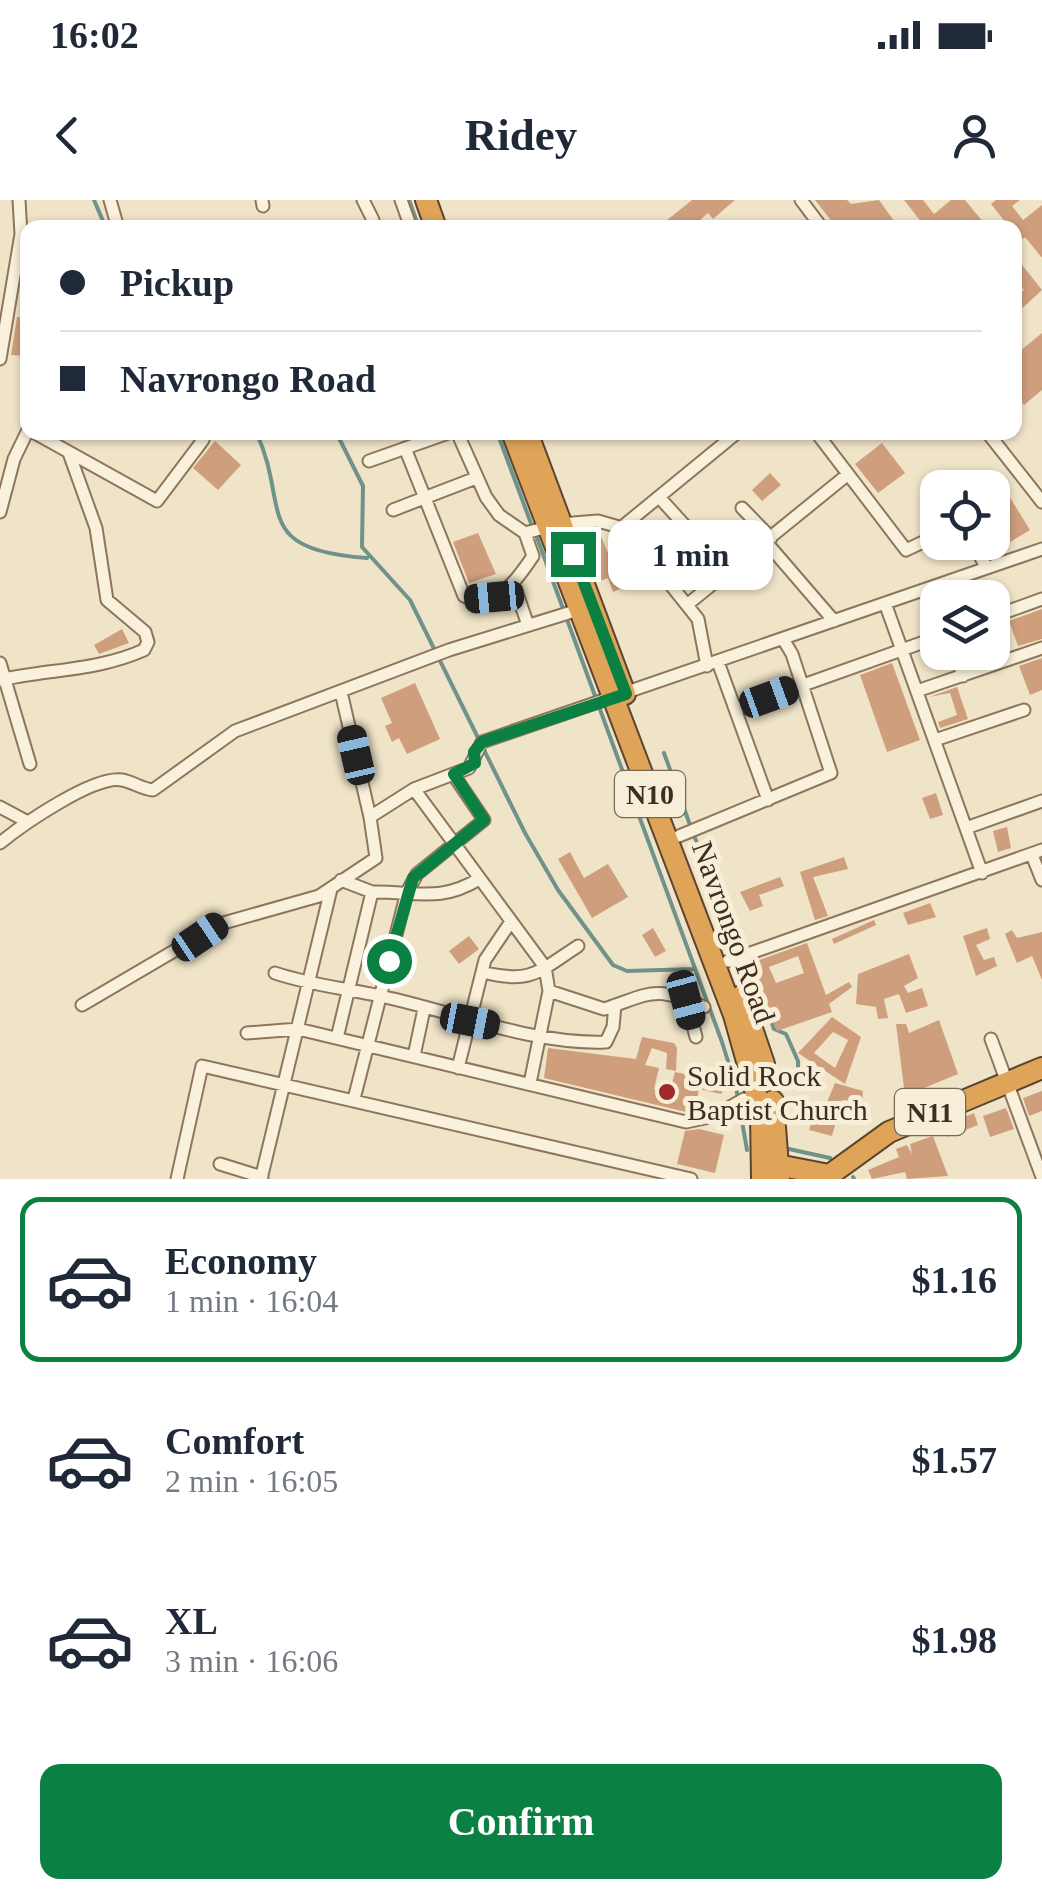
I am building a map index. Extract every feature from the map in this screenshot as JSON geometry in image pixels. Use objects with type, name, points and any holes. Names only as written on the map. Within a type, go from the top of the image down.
[{"type":"highway","name":"Navrongo Road","points":[[516,440],[555,526],[619,695],[751,1068],[762,1110],[770,1171]]},
{"type":"highway","name":"Navrongo Road","points":[[529,440],[578,610],[680,836],[763,1062],[778,1132],[770,1171]]},
{"type":"highway","name":"N11","points":[[826,1178],[901,1126],[1042,1068]]},
{"type":"highway","points":[[770,1171],[826,1178]]},
{"type":"street","points":[[363,200],[373,220]]},
{"type":"street","points":[[0,359],[20,240]]},
{"type":"street","points":[[0,512],[23,440]]},
{"type":"street","points":[[46,440],[157,501],[203,440]]},
{"type":"street","points":[[368,461],[430,440]]},
{"type":"street","points":[[405,448],[464,596],[470,600],[494,597],[514,585],[533,556],[525,533],[499,515],[458,440]]},
{"type":"street","points":[[622,527],[728,440]]},
{"type":"street","points":[[822,440],[906,550],[920,543]]},
{"type":"street","points":[[993,440],[1042,502]]},
{"type":"street","points":[[0,450],[18,447]]},
{"type":"street","points":[[2,679],[83,670],[129,657],[144,650],[148,642],[145,632],[108,600],[96,528],[69,453]]},
{"type":"street","points":[[688,604],[847,475]]},
{"type":"street","points":[[394,510],[476,478]]},
{"type":"street","points":[[659,497],[728,572]]},
{"type":"street","points":[[742,508],[834,621]]},
{"type":"street","points":[[525,533],[598,521],[622,527],[642,544],[698,620],[713,663],[736,709],[768,800]]},
{"type":"street","points":[[953,580],[1042,549]]},
{"type":"street","points":[[982,560],[987,568]]},
{"type":"street","points":[[514,585],[528,625]]},
{"type":"street","points":[[370,818],[414,789],[475,763],[474,752],[488,740],[920,591]]},
{"type":"street","points":[[1010,611],[1042,599]]},
{"type":"street","points":[[885,603],[982,872]]},
{"type":"street","points":[[0,842],[26,821],[103,782],[122,780],[153,790],[235,732],[449,650],[578,610]]},
{"type":"street","points":[[680,836],[831,773],[784,639]]},
{"type":"street","points":[[736,709],[920,643]]},
{"type":"street","points":[[917,692],[1042,648]]},
{"type":"street","points":[[0,663],[30,764]]},
{"type":"street","points":[[961,670],[963,676]]},
{"type":"street","points":[[82,1006],[220,924],[336,884],[376,858],[341,692]]},
{"type":"street","points":[[935,740],[1024,710]]},
{"type":"street","points":[[354,1099],[406,892],[417,874],[484,820],[454,774]]},
{"type":"street","points":[[414,789],[545,968],[549,991],[530,1084]]},
{"type":"street","points":[[966,828],[1042,800]]},
{"type":"street","points":[[0,806],[26,821]]},
{"type":"street","points":[[728,961],[1037,852],[1042,880]]},
{"type":"street","points":[[336,884],[372,892],[454,894],[480,879]]},
{"type":"street","points":[[220,1164],[262,1178],[336,884]]},
{"type":"street","points":[[337,1038],[372,892]]},
{"type":"street","points":[[458,1068],[482,972],[510,923]]},
{"type":"street","points":[[482,972],[518,980],[578,946]]},
{"type":"street","points":[[275,973],[310,985],[380,996],[470,1021],[540,1035],[606,1042],[613,1026],[614,1006]]},
{"type":"street","points":[[636,994],[637,976]]},
{"type":"street","points":[[549,991],[604,1009],[636,994],[665,993],[704,1007]]},
{"type":"street","points":[[686,1000],[696,1037]]},
{"type":"street","points":[[414,1056],[424,1009]]},
{"type":"street","points":[[248,1033],[298,1029],[686,1122],[714,1116],[744,1099]]},
{"type":"street","points":[[991,1039],[1042,1178]]},
{"type":"street","points":[[176,1179],[202,1066],[691,1179]]},
{"type":"building","points":[[692,200],[735,200],[713,219],[708,213],[700,220],[667,220]]},
{"type":"building","points":[[815,200],[847,200],[851,204],[879,200],[893,220],[831,220]]},
{"type":"building","points":[[904,200],[923,200],[934,214],[951,200],[965,200],[981,220],[920,220]]},
{"type":"building","points":[[996,200],[1020,200],[1012,206],[1023,220],[1042,205],[1042,258],[1025,237],[1022,239],[1022,220],[1004,220],[991,204]]},
{"type":"building","points":[[1022,265],[1042,290],[1022,309]]},
{"type":"building","points":[[17,317],[20,317],[20,356],[11,355]]},
{"type":"building","points":[[1042,333],[1042,390],[1024,405],[1022,403],[1022,349]]},
{"type":"building","points":[[215,441],[241,465],[218,490],[193,468]]},
{"type":"building","points":[[882,443],[905,473],[878,493],[855,464]]},
{"type":"building","points":[[770,473],[781,485],[762,501],[752,490]]},
{"type":"building","points":[[1010,498],[1030,530],[1010,542]]},
{"type":"building","points":[[720,522],[728,532],[717,541],[725,555],[704,532]]},
{"type":"building","points":[[586,531],[599,531],[622,588],[613,592],[608,578],[600,581],[595,568],[601,566]]},
{"type":"building","points":[[478,533],[496,574],[469,583],[453,542]]},
{"type":"building","points":[[1042,609],[1042,639],[1018,646],[1010,621]]},
{"type":"building","points":[[122,629],[129,643],[99,654],[94,645]]},
{"type":"building","points":[[1042,658],[1042,690],[1030,695],[1019,666]]},
{"type":"building","points":[[892,663],[920,740],[887,752],[860,675]]},
{"type":"building","points":[[415,683],[440,739],[407,754],[399,738],[392,742],[385,726],[392,723],[381,698]]},
{"type":"building","points":[[957,687],[968,719],[940,728],[938,722],[957,715],[950,693],[929,697]]},
{"type":"building","points":[[936,793],[943,815],[930,819],[922,798]]},
{"type":"building","points":[[1007,827],[1011,848],[998,852],[993,831]]},
{"type":"building","points":[[570,852],[584,878],[608,864],[628,897],[592,918],[558,859]]},
{"type":"building","points":[[844,857],[848,869],[813,877],[828,916],[815,920],[800,872]]},
{"type":"building","points":[[780,877],[784,886],[759,895],[763,906],[750,911],[740,892]]},
{"type":"building","points":[[930,903],[936,917],[908,925],[903,913]]},
{"type":"building","points":[[874,920],[876,925],[834,944],[832,939]]},
{"type":"building","points":[[653,928],[666,951],[655,957],[642,935]]},
{"type":"building","points":[[987,928],[990,939],[976,945],[984,960],[994,957],[997,966],[976,976],[963,936]]},
{"type":"building","points":[[1012,930],[1017,938],[1042,932],[1042,980],[1032,956],[1017,963],[1005,934]]},
{"type":"building","points":[[469,936],[479,949],[459,964],[449,951]]},
{"type":"building","points":[[807,943],[826,995],[849,982],[852,987],[829,1004],[832,1012],[777,1031],[751,963]],"holes":[[[798,956],[804,973],[776,983],[769,967]]]},
{"type":"building","points":[[909,954],[918,978],[904,986],[908,993],[922,988],[928,1006],[906,1013],[899,994],[884,999],[888,1018],[878,1019],[876,1007],[856,1004],[858,974]]},
{"type":"building","points":[[832,1017],[861,1037],[845,1084],[798,1053]],"holes":[[[833,1032],[848,1040],[835,1068],[814,1053]]]},
{"type":"building","points":[[939,1020],[958,1074],[905,1096],[896,1024],[906,1024],[909,1033]]},
{"type":"building","points":[[642,1037],[674,1043],[677,1048],[676,1071],[666,1069],[667,1053],[652,1048],[645,1065],[659,1068],[654,1089],[669,1095],[675,1072],[726,1082],[721,1094],[699,1089],[695,1111],[686,1112],[544,1078],[548,1048],[636,1059]]},
{"type":"building","points":[[835,1083],[863,1091],[862,1102],[842,1100],[832,1136],[809,1130],[816,1107],[824,1109]]},
{"type":"building","points":[[1042,1091],[1042,1111],[1029,1116],[1023,1098]]},
{"type":"building","points":[[1006,1108],[1014,1129],[990,1137],[983,1116]]},
{"type":"building","points":[[974,1113],[978,1125],[948,1137],[944,1125]]},
{"type":"building","points":[[699,1129],[724,1135],[715,1173],[677,1164],[685,1131]]},
{"type":"building","points":[[933,1136],[948,1176],[907,1179],[905,1172],[872,1179],[868,1170],[899,1157],[896,1149],[907,1145],[912,1154],[910,1144]]},
{"type":"waterway","points":[[94,200],[103,220]]},
{"type":"waterway","points":[[409,200],[416,220]]},
{"type":"waterway","points":[[259,440],[280,520],[289,534],[305,545],[330,553],[367,558]]},
{"type":"waterway","points":[[340,440],[363,486],[362,547],[410,600],[525,833],[558,890],[613,965],[627,971],[695,969]]},
{"type":"waterway","points":[[500,440],[532,526]]},
{"type":"waterway","points":[[536,535],[722,1042],[736,1087],[747,1150]]},
{"type":"waterway","points":[[664,753],[694,836],[746,951]]},
{"type":"waterway","points":[[750,963],[774,1029],[786,1034],[798,1061],[798,1085]]},
{"type":"waterway","points":[[789,1149],[830,1158]]},
{"type":"place","name":"Solid Rock Baptist Church","points":[[667,1092]]},
{"type":"route","points":[[389,961],[413,878],[454,841],[482,825],[483,814],[454,774],[475,763],[474,752],[482,742],[603,698],[626,694],[573,554]]}]
